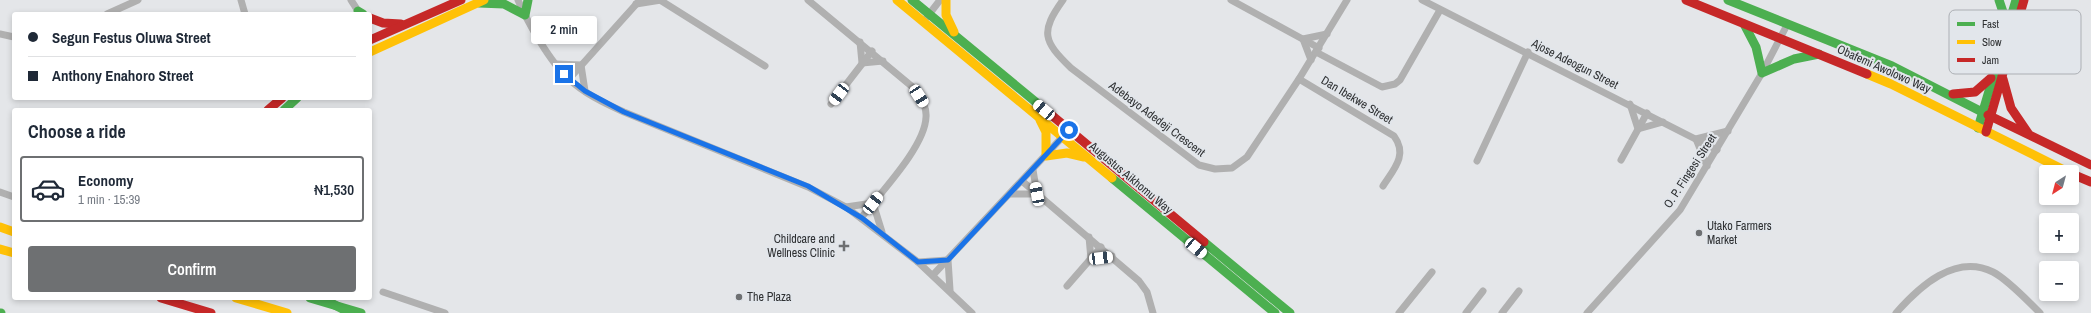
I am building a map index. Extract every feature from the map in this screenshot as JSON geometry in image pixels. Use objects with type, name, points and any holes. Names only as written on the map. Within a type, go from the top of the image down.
[{"type":"main road","points":[[372,37],[461,0]]},
{"type":"main road","points":[[372,51],[484,0]]},
{"type":"main road","points":[[474,4],[492,1],[500,2],[525,15],[528,0]]},
{"type":"main road","name":"Augustus Aikhomu Way","points":[[898,0],[958,38],[1066,134],[1290,313]]},
{"type":"main road","name":"Augustus Aikhomu Way","points":[[912,0],[927,18],[1036,115],[1066,134],[1089,159],[1275,313]]},
{"type":"main road","points":[[946,0],[946,15],[949,24],[958,38]]},
{"type":"main road","name":"Obafemi Awolowo Way","points":[[1686,0],[1892,84],[2054,165]]},
{"type":"main road","name":"Obafemi Awolowo Way","points":[[1728,0],[1884,63],[1948,94],[2032,138],[2091,165]]},
{"type":"main road","points":[[1999,0],[2002,10]]},
{"type":"main road","points":[[2013,10],[2016,0]]},
{"type":"main road","points":[[2020,10],[2024,0]]},
{"type":"main road","points":[[372,19],[393,25],[406,23]]},
{"type":"main road","points":[[1744,24],[1755,40],[1760,54],[1762,73],[1794,59],[1820,54]]},
{"type":"main road","points":[[1948,94],[1963,95],[1974,93],[1984,87],[1998,74]]},
{"type":"main road","points":[[1982,130],[1998,74]]},
{"type":"main road","points":[[1998,74],[2014,114],[2032,138]]},
{"type":"main road","points":[[270,108],[280,100]]},
{"type":"main road","points":[[286,108],[295,100]]},
{"type":"main road","points":[[1036,115],[1046,132],[1046,156],[1067,153],[1089,159]]},
{"type":"main road","points":[[2079,177],[2091,182]]},
{"type":"main road","points":[[0,226],[12,226]]},
{"type":"main road","points":[[0,226],[12,231]]},
{"type":"main road","points":[[0,249],[12,253]]},
{"type":"main road","points":[[168,300],[212,313]]},
{"type":"main road","points":[[243,300],[287,313]]},
{"type":"main road","points":[[317,300],[361,313]]},
{"type":"main road","points":[[332,304],[350,313]]},
{"type":"street","points":[[111,12],[136,0]]},
{"type":"street","points":[[241,0],[244,12]]},
{"type":"street","points":[[351,0],[359,12]]},
{"type":"street","points":[[518,0],[525,15],[556,64],[569,79],[585,91],[624,112],[808,186],[846,207],[918,262],[950,290],[972,313]]},
{"type":"street","points":[[569,79],[638,2],[661,0],[765,66]]},
{"type":"street","points":[[808,0],[872,51],[915,89],[924,102],[926,115],[925,129],[917,146],[862,218]]},
{"type":"street","points":[[927,18],[940,0]]},
{"type":"street","name":"Adebayo Adedeji Crescent","points":[[1063,0],[1050,18],[1047,27],[1049,42],[1056,54],[1071,68],[1199,165],[1215,169],[1232,168],[1247,157],[1318,50],[1347,0]]},
{"type":"street","points":[[1231,0],[1303,39],[1318,50],[1382,86],[1389,87],[1400,80],[1440,10]]},
{"type":"street","name":"Ajose Adeogun Street","points":[[1422,0],[1528,52],[1717,150]]},
{"type":"street","name":"O. P. Fingesi Street","points":[[1587,313],[1680,210],[1762,73],[1787,25]]},
{"type":"street","points":[[0,34],[12,37]]},
{"type":"street","points":[[1303,39],[1327,34]]},
{"type":"street","points":[[372,38],[379,48]]},
{"type":"street","points":[[1303,39],[1311,60]]},
{"type":"street","points":[[860,42],[862,63]]},
{"type":"street","points":[[831,104],[872,51]]},
{"type":"street","points":[[1477,161],[1528,52]]},
{"type":"street","points":[[862,63],[883,61]]},
{"type":"street","points":[[556,64],[581,65]]},
{"type":"street","points":[[581,65],[585,91]]},
{"type":"street","name":"Dan Ibekwe Street","points":[[1299,79],[1394,136],[1400,146],[1401,158],[1383,186]]},
{"type":"street","points":[[1630,104],[1638,129]]},
{"type":"street","points":[[1621,160],[1647,113]]},
{"type":"street","points":[[1638,129],[1663,122]]},
{"type":"street","points":[[1707,166],[1696,139],[1728,131]]},
{"type":"street","points":[[933,275],[1066,134]]},
{"type":"street","points":[[1033,170],[1037,194]]},
{"type":"street","points":[[1022,181],[1112,256],[1139,281],[1147,292],[1153,313]]},
{"type":"street","points":[[0,192],[12,197]]},
{"type":"street","points":[[1010,194],[1037,194]]},
{"type":"street","points":[[846,207],[873,203]]},
{"type":"street","points":[[873,203],[882,233]]},
{"type":"street","points":[[1089,237],[1091,259]]},
{"type":"street","points":[[1067,286],[1101,247]]},
{"type":"street","points":[[1091,259],[1112,256]]},
{"type":"street","points":[[918,262],[948,260]]},
{"type":"street","points":[[948,260],[950,290]]},
{"type":"street","points":[[1896,313],[1917,291],[1940,274],[1968,267],[1980,268],[1994,273],[2040,313]]},
{"type":"street","points":[[1399,313],[1432,272]]},
{"type":"street","points":[[1466,313],[1482,291]]},
{"type":"street","points":[[1502,313],[1519,291]]},
{"type":"street","points":[[383,292],[445,313]]},
{"type":"traffic: fast","points":[[479,3],[504,4],[525,15],[528,0]]},
{"type":"traffic: fast","points":[[912,0],[1043,108]]},
{"type":"traffic: fast","points":[[1728,0],[1892,66],[1988,115]]},
{"type":"traffic: fast","points":[[1999,0],[2002,10]]},
{"type":"traffic: fast","points":[[2013,10],[2016,0]]},
{"type":"traffic: fast","points":[[1744,24],[1756,47],[1762,73],[1794,59],[1819,54]]},
{"type":"traffic: fast","points":[[1978,128],[1994,74]]},
{"type":"traffic: fast","points":[[286,108],[295,100]]},
{"type":"traffic: fast","points":[[1112,178],[1275,313]]},
{"type":"traffic: fast","points":[[1204,242],[1290,313]]},
{"type":"traffic: fast","points":[[317,300],[361,313]]},
{"type":"traffic: fast","points":[[333,304],[350,313]]},
{"type":"traffic: slow","points":[[372,51],[484,0]]},
{"type":"traffic: slow","points":[[897,0],[1112,178]]},
{"type":"traffic: slow","points":[[946,0],[946,15],[954,32]]},
{"type":"traffic: slow","points":[[1867,74],[1891,84],[2054,165]]},
{"type":"traffic: slow","points":[[1040,120],[1046,132],[1046,156],[1067,153],[1084,157]]},
{"type":"traffic: slow","points":[[0,227],[12,231]]},
{"type":"traffic: slow","points":[[0,249],[12,252]]},
{"type":"traffic: slow","points":[[243,300],[287,313]]},
{"type":"traffic: jam","points":[[372,39],[461,0]]},
{"type":"traffic: jam","points":[[1686,0],[1867,74]]},
{"type":"traffic: jam","points":[[2021,10],[2024,0]]},
{"type":"traffic: jam","points":[[372,19],[383,23],[401,24]]},
{"type":"traffic: jam","points":[[1986,132],[2003,74]]},
{"type":"traffic: jam","points":[[1953,94],[1975,92],[1991,78]]},
{"type":"traffic: jam","points":[[2003,79],[2011,108],[2028,133]]},
{"type":"traffic: jam","points":[[270,108],[280,100]]},
{"type":"traffic: jam","points":[[1043,108],[1204,242]]},
{"type":"traffic: jam","points":[[1988,115],[2091,165]]},
{"type":"traffic: jam","points":[[2079,177],[2091,182]]},
{"type":"traffic: jam","points":[[168,300],[211,313]]},
{"type":"place","name":"Utako Farmers Market","points":[[1699,233]]},
{"type":"place","name":"Childcare and Wellness Clinic","points":[[844,246]]},
{"type":"place","name":"The Plaza","points":[[739,297]]},
{"type":"route","points":[[564,74],[585,91],[624,112],[808,186],[846,207],[862,218],[918,262],[948,260],[1069,130]]}]
